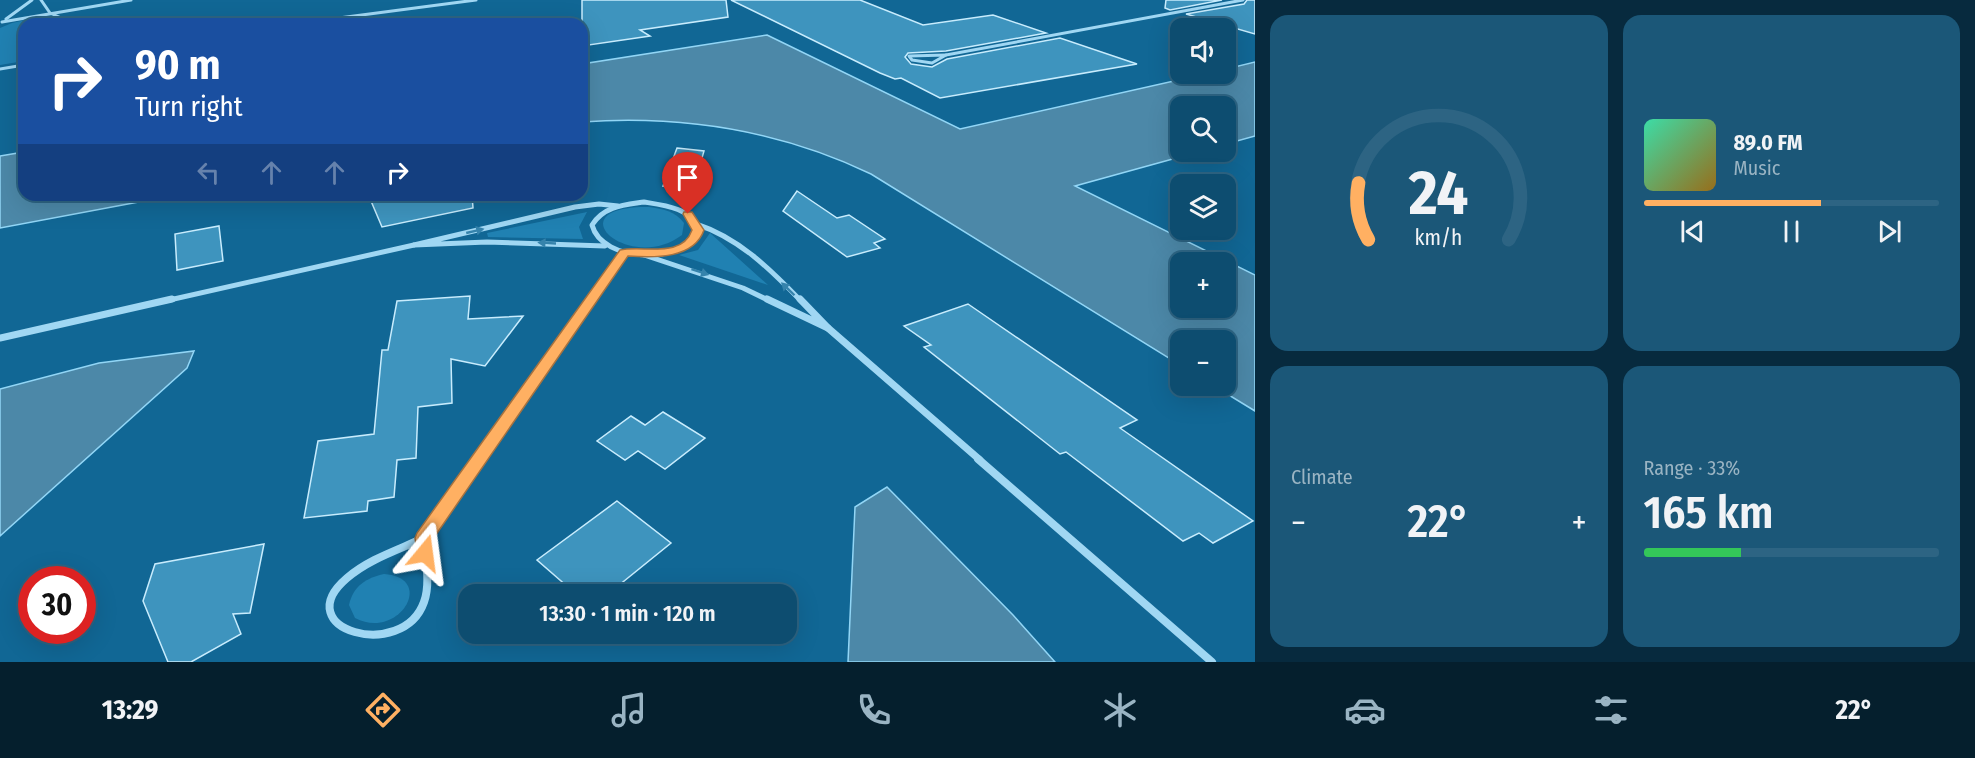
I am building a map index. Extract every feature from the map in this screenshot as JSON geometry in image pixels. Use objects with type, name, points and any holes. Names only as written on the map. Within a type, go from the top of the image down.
[{"type":"street","points":[[1,23],[33,0]]},
{"type":"street","points":[[40,0],[50,13],[61,18]]},
{"type":"street","points":[[26,18],[131,0]]},
{"type":"street","points":[[339,18],[477,0]]},
{"type":"street","points":[[946,55],[932,63],[912,60],[909,56],[918,53],[946,55],[1243,0]]},
{"type":"street","points":[[1,23],[18,20]]},
{"type":"street","points":[[0,69],[18,67]]},
{"type":"street","points":[[644,255],[672,251],[686,246],[695,238],[698,230],[696,224],[688,214],[661,204],[644,202],[618,206],[599,213],[592,221],[590,230],[595,239],[605,246],[625,253],[644,255],[743,288],[828,328]]},
{"type":"street","points":[[0,338],[575,207],[599,204],[618,206]]},
{"type":"street","points":[[696,224],[722,233],[751,254],[828,328],[1212,662]]},
{"type":"street","points":[[414,245],[487,242],[605,246]]},
{"type":"street","points":[[424,538],[426,589],[420,614],[412,623],[398,633],[381,639],[352,638],[340,631],[333,622],[330,608],[333,595],[339,586],[372,563],[424,538],[625,253]]},
{"type":"shaded area","points":[[18,22],[18,62],[0,65],[0,28]]},
{"type":"shaded area","points":[[767,35],[960,129],[1170,82],[1170,84],[1236,84],[1236,67],[1255,62],[1255,136],[1236,141],[1236,96],[1170,96],[1170,160],[1075,186],[1170,233],[1170,240],[1184,240],[1208,252],[1170,252],[1170,318],[1236,318],[1236,266],[1255,275],[1255,411],[1230,396],[1236,396],[1236,330],[1170,330],[1170,359],[871,174],[837,159],[766,137],[730,129],[657,121],[588,122],[588,63]]},
{"type":"shaded area","points":[[18,153],[18,201],[144,201],[0,228],[0,156]]},
{"type":"shaded area","points":[[649,207],[677,216],[684,223],[682,235],[661,245],[641,247],[623,243],[610,236],[603,226],[606,217],[621,210]]},
{"type":"shaded area","points":[[587,212],[579,227],[583,239],[488,237],[487,233]]},
{"type":"shaded area","points":[[710,233],[768,285],[679,255],[698,250]]},
{"type":"shaded area","points":[[194,351],[187,368],[0,536],[0,389],[99,363]]},
{"type":"shaded area","points":[[887,487],[1013,615],[1055,662],[848,662],[855,507]]},
{"type":"shaded area","points":[[384,574],[400,578],[408,586],[409,596],[406,606],[397,615],[385,621],[371,623],[355,618],[349,605],[357,588],[366,581]]},
{"type":"building","points":[[582,0],[726,0],[728,17],[640,30],[650,36],[588,45],[588,18],[582,18]]},
{"type":"building","points":[[731,0],[860,0],[923,25],[993,15],[1046,33],[946,51],[908,53],[905,57],[911,64],[932,67],[947,59],[1060,38],[1137,64],[940,98],[901,78],[895,79],[880,73]]},
{"type":"building","points":[[1166,0],[1222,0],[1170,10],[1165,8]]},
{"type":"building","points":[[1247,0],[1255,0],[1255,34],[1236,28],[1236,18],[1200,18],[1186,14],[1244,4]]},
{"type":"building","points":[[677,148],[704,151],[693,189],[663,186]]},
{"type":"building","points":[[797,191],[837,218],[849,215],[885,239],[874,243],[880,248],[847,257],[783,211]]},
{"type":"building","points":[[371,201],[472,201],[473,208],[382,227]]},
{"type":"building","points":[[219,226],[223,261],[177,270],[175,234]]},
{"type":"building","points":[[470,296],[468,319],[523,316],[485,366],[451,359],[452,403],[418,407],[416,458],[397,460],[394,497],[368,501],[367,511],[304,518],[318,441],[374,434],[382,350],[388,350],[397,301]]},
{"type":"building","points":[[968,304],[1137,420],[1120,428],[1253,521],[1213,543],[1199,533],[1183,541],[1066,452],[1060,454],[924,347],[931,345],[904,326]]},
{"type":"building","points":[[663,412],[705,438],[665,469],[638,451],[625,460],[597,441],[631,416],[645,425]]},
{"type":"building","points":[[617,501],[671,543],[620,584],[565,584],[537,560]]},
{"type":"building","points":[[264,544],[250,613],[233,614],[241,634],[191,662],[168,662],[143,601],[155,564]]},
{"type":"route","points":[[425,553],[424,538],[625,253],[656,255],[686,246],[695,238],[698,230],[688,214]]}]
